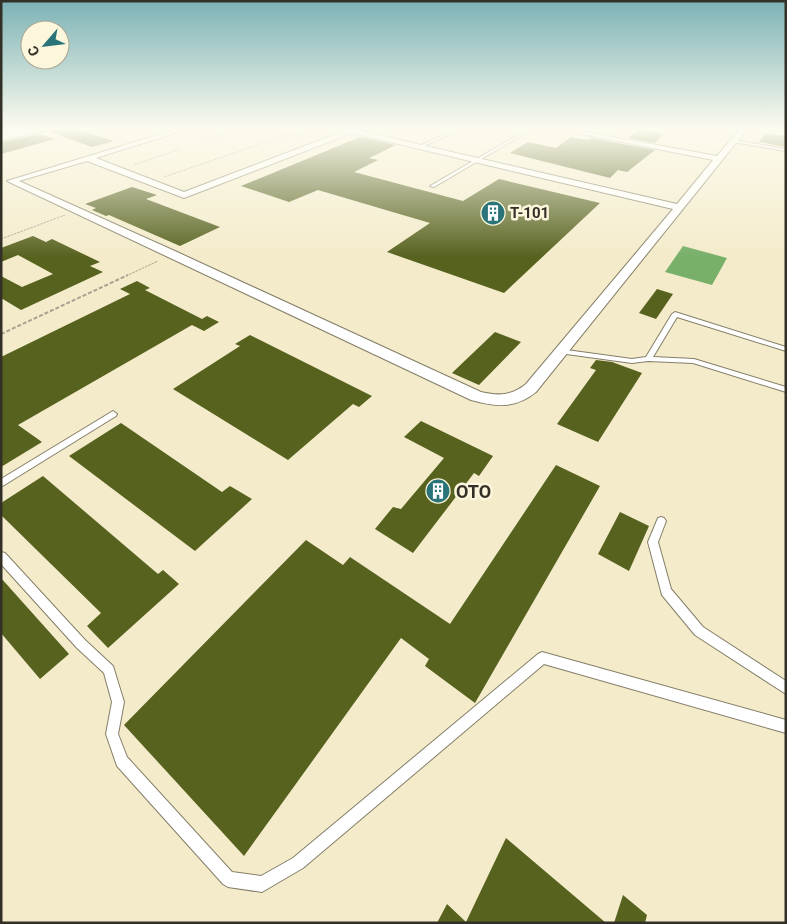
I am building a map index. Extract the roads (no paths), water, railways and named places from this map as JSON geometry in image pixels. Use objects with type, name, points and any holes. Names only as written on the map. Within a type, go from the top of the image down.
[{"type":"street","points":[[6,183],[45,171]]},
{"type":"street","points":[[122,171],[184,196],[247,171]]},
{"type":"street","points":[[528,171],[677,207]]},
{"type":"street","points":[[6,183],[76,211],[173,254],[476,396],[496,402],[510,401],[522,396],[531,388],[559,351],[708,171]]},
{"type":"lane","points":[[432,186],[457,171]]},
{"type":"lane","points":[[648,359],[675,314],[786,349]]},
{"type":"lane","points":[[559,351],[632,361],[648,359],[694,360],[786,390]]},
{"type":"lane","points":[[1,484],[113,414]]},
{"type":"lane","points":[[661,521],[653,542],[666,591],[699,631],[786,688]]},
{"type":"lane","points":[[1,556],[81,644],[109,670],[118,702],[112,734],[122,760],[228,879],[262,884],[298,863],[542,658],[786,727]]},
{"type":"place","name":"Т-101","points":[[493,213]]},
{"type":"place","name":"ОТО","points":[[438,491]]}]
